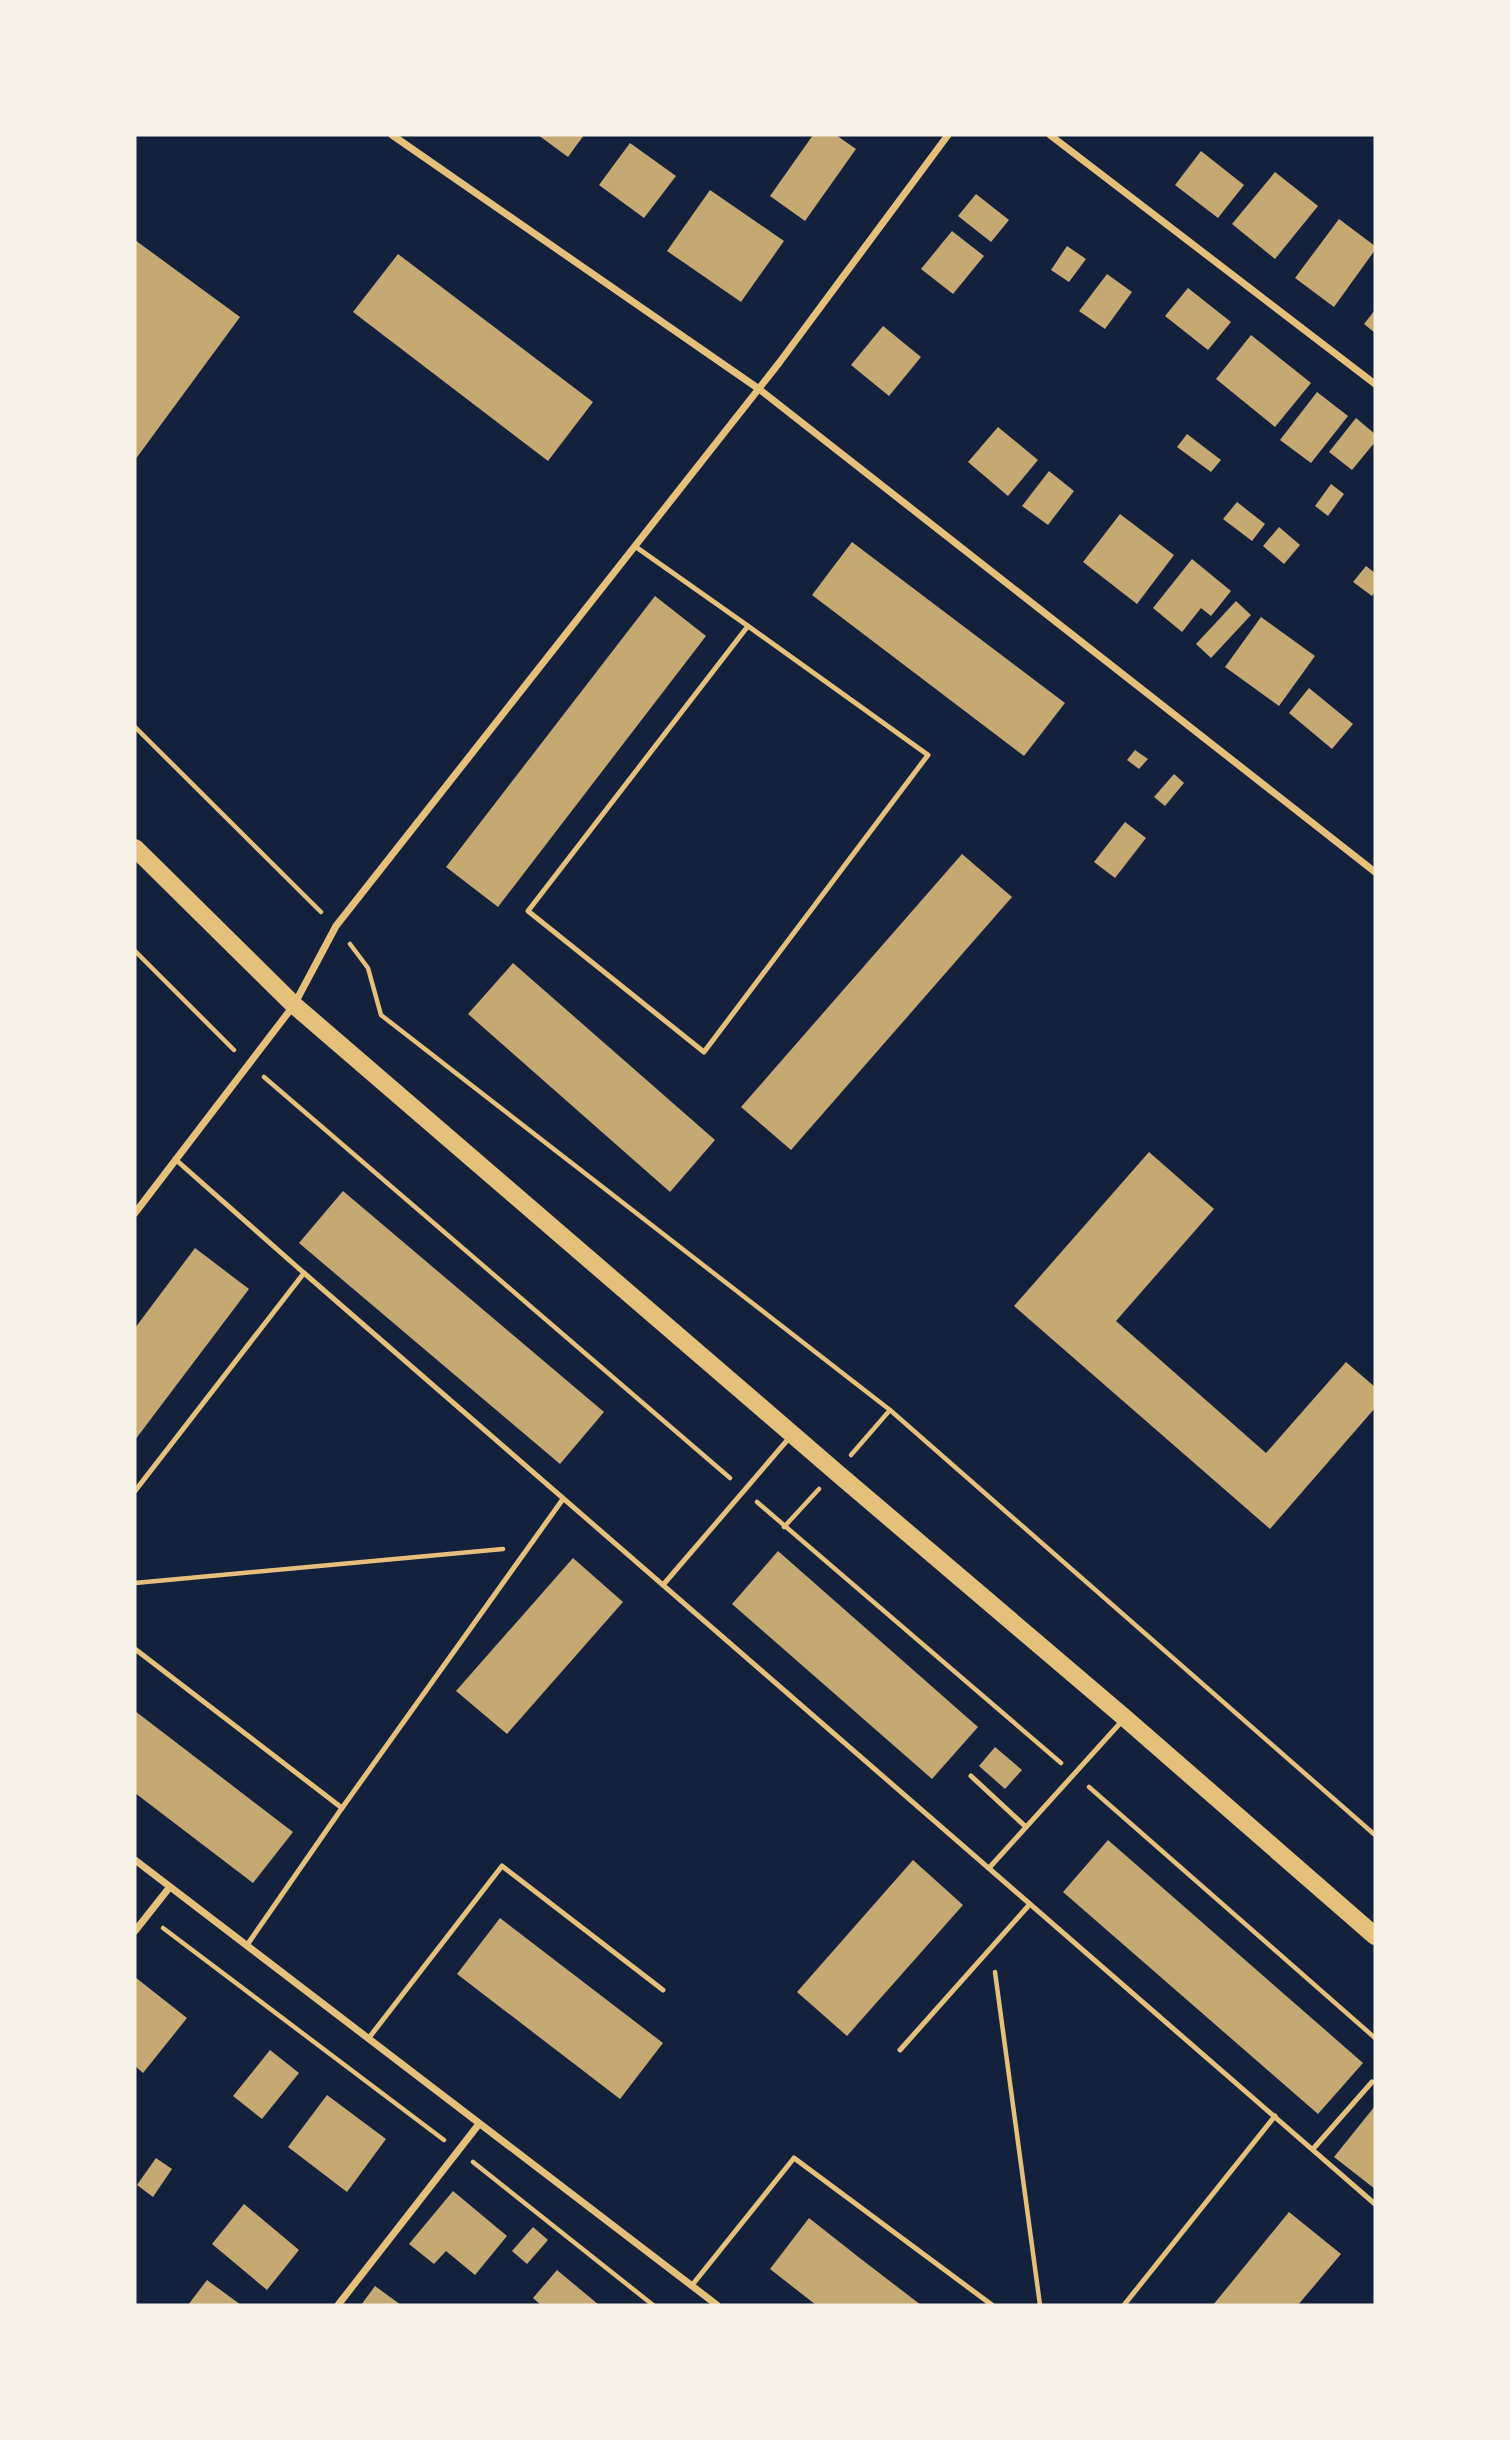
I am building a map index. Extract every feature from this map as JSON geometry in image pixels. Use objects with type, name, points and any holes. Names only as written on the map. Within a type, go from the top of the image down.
[{"type":"main road","points":[[135,848],[294,1005],[1375,1936]]},
{"type":"street","points":[[392,135],[759,389],[1375,872]]},
{"type":"street","points":[[135,1213],[294,1005],[336,926],[759,389],[948,135]]},
{"type":"street","points":[[1050,135],[1375,384]]},
{"type":"street","points":[[135,1860],[693,2284],[717,2305]]},
{"type":"street","points":[[135,1931],[169,1888]]},
{"type":"street","points":[[338,2305],[480,2124]]},
{"type":"lane","points":[[636,547],[748,626],[928,755],[704,1052],[528,911],[748,626]]},
{"type":"lane","points":[[175,1159],[1375,2204]]},
{"type":"lane","points":[[135,1490],[304,1273]]},
{"type":"lane","points":[[663,1585],[792,1435]]},
{"type":"lane","points":[[247,1945],[563,1499]]},
{"type":"lane","points":[[135,1649],[342,1808]]},
{"type":"lane","points":[[989,1868],[1125,1718]]},
{"type":"lane","points":[[971,1776],[1026,1827]]},
{"type":"lane","points":[[368,2039],[502,1866],[663,1990]]},
{"type":"lane","points":[[900,2050],[1030,1904]]},
{"type":"lane","points":[[1313,2150],[1372,2082]]},
{"type":"lane","points":[[1124,2305],[1275,2116]]},
{"type":"lane","points":[[693,2284],[794,2158],[992,2305]]},
{"type":"path","points":[[135,727],[336,926],[368,968],[381,1015],[890,1410],[1375,1835]]},
{"type":"path","points":[[135,1583],[528,1547]]},
{"type":"path","points":[[147,1915],[459,2151],[653,2305]]},
{"type":"path","points":[[992,1947],[1040,2305]]},
{"type":"building","points":[[538,135],[584,135],[568,157]]},
{"type":"building","points":[[813,135],[836,135],[856,149],[805,221],[770,196]]},
{"type":"building","points":[[630,143],[676,176],[644,218],[599,185]]},
{"type":"building","points":[[1201,151],[1244,185],[1218,218],[1175,185]]},
{"type":"building","points":[[1275,172],[1318,206],[1275,259],[1232,224]]},
{"type":"building","points":[[710,190],[784,241],[741,302],[667,251]]},
{"type":"building","points":[[976,194],[1009,220],[991,242],[958,216]]},
{"type":"building","points":[[1339,219],[1375,246],[1375,250],[1334,307],[1295,278]]},
{"type":"building","points":[[952,231],[984,256],[953,294],[921,269]]},
{"type":"building","points":[[135,240],[240,317],[135,460]]},
{"type":"building","points":[[1067,246],[1086,259],[1069,282],[1051,270]]},
{"type":"building","points":[[398,254],[593,402],[548,461],[353,312]]},
{"type":"building","points":[[1107,274],[1132,292],[1105,329],[1079,311]]},
{"type":"building","points":[[1188,288],[1231,322],[1208,350],[1165,316]]},
{"type":"building","points":[[1375,310],[1375,333],[1364,324]]},
{"type":"building","points":[[883,326],[921,357],[889,396],[851,365]]},
{"type":"building","points":[[1251,335],[1311,383],[1275,427],[1216,379]]},
{"type":"building","points":[[1317,392],[1348,416],[1311,463],[1280,440]]},
{"type":"building","points":[[1356,418],[1375,434],[1375,442],[1352,470],[1329,452]]},
{"type":"building","points":[[998,427],[1038,460],[1008,496],[968,462]]},
{"type":"building","points":[[1187,434],[1221,460],[1211,472],[1177,447]]},
{"type":"building","points":[[1049,471],[1074,491],[1048,525],[1022,506]]},
{"type":"building","points":[[1331,484],[1344,494],[1328,516],[1315,506]]},
{"type":"building","points":[[1237,502],[1265,524],[1252,541],[1223,519]]},
{"type":"building","points":[[1120,514],[1174,555],[1137,604],[1083,562]]},
{"type":"building","points":[[1279,527],[1300,545],[1284,564],[1263,546]]},
{"type":"building","points":[[852,542],[1065,703],[1024,756],[812,595]]},
{"type":"building","points":[[1192,559],[1231,591],[1211,616],[1201,608],[1182,632],[1153,608]]},
{"type":"building","points":[[1366,566],[1375,573],[1375,591],[1372,596],[1353,582]]},
{"type":"building","points":[[655,596],[706,636],[498,907],[446,867]]},
{"type":"building","points":[[1236,601],[1251,615],[1211,658],[1196,644]]},
{"type":"building","points":[[1261,617],[1315,656],[1279,706],[1225,667]]},
{"type":"building","points":[[1309,688],[1353,724],[1332,749],[1289,713]]},
{"type":"building","points":[[1135,750],[1148,759],[1139,769],[1127,760]]},
{"type":"building","points":[[1174,774],[1184,783],[1165,806],[1154,797]]},
{"type":"building","points":[[1125,822],[1146,838],[1115,878],[1094,862]]},
{"type":"building","points":[[962,854],[1012,897],[791,1150],[741,1107]]},
{"type":"building","points":[[513,963],[715,1140],[670,1192],[468,1014]]},
{"type":"building","points":[[1149,1152],[1214,1209],[1116,1321],[1266,1453],[1346,1362],[1375,1387],[1375,1408],[1270,1529],[1014,1306]]},
{"type":"building","points":[[343,1191],[604,1412],[560,1464],[299,1243]]},
{"type":"building","points":[[195,1248],[249,1289],[135,1440],[135,1328]]},
{"type":"building","points":[[778,1551],[978,1727],[932,1779],[732,1604]]},
{"type":"building","points":[[573,1558],[623,1602],[507,1734],[456,1691]]},
{"type":"building","points":[[135,1711],[293,1832],[253,1883],[135,1793]]},
{"type":"building","points":[[995,1747],[1022,1770],[1005,1789],[979,1766]]},
{"type":"building","points":[[1108,1840],[1363,2063],[1318,2114],[1063,1892]]},
{"type":"building","points":[[913,1860],[963,1905],[847,2036],[797,1992]]},
{"type":"building","points":[[500,1918],[663,2043],[620,2099],[457,1974]]},
{"type":"building","points":[[135,1977],[187,2018],[143,2073],[135,2066]]},
{"type":"building","points":[[270,2050],[299,2073],[262,2119],[233,2096]]},
{"type":"building","points":[[327,2095],[386,2139],[347,2192],[288,2147]]},
{"type":"building","points":[[1375,2106],[1375,2189],[1334,2157]]},
{"type":"building","points":[[156,2158],[172,2169],[153,2197],[137,2185]]},
{"type":"building","points":[[453,2191],[507,2236],[475,2275],[446,2251],[434,2264],[409,2244]]},
{"type":"building","points":[[244,2204],[299,2250],[267,2290],[212,2244]]},
{"type":"building","points":[[1289,2212],[1341,2254],[1298,2305],[1213,2305]]},
{"type":"building","points":[[809,2218],[921,2305],[816,2305],[770,2269]]},
{"type":"building","points":[[533,2227],[548,2240],[527,2264],[512,2251]]},
{"type":"building","points":[[557,2270],[599,2305],[541,2305],[533,2298]]},
{"type":"building","points":[[207,2280],[241,2305],[188,2305]]},
{"type":"building","points":[[375,2286],[401,2305],[361,2305]]}]
